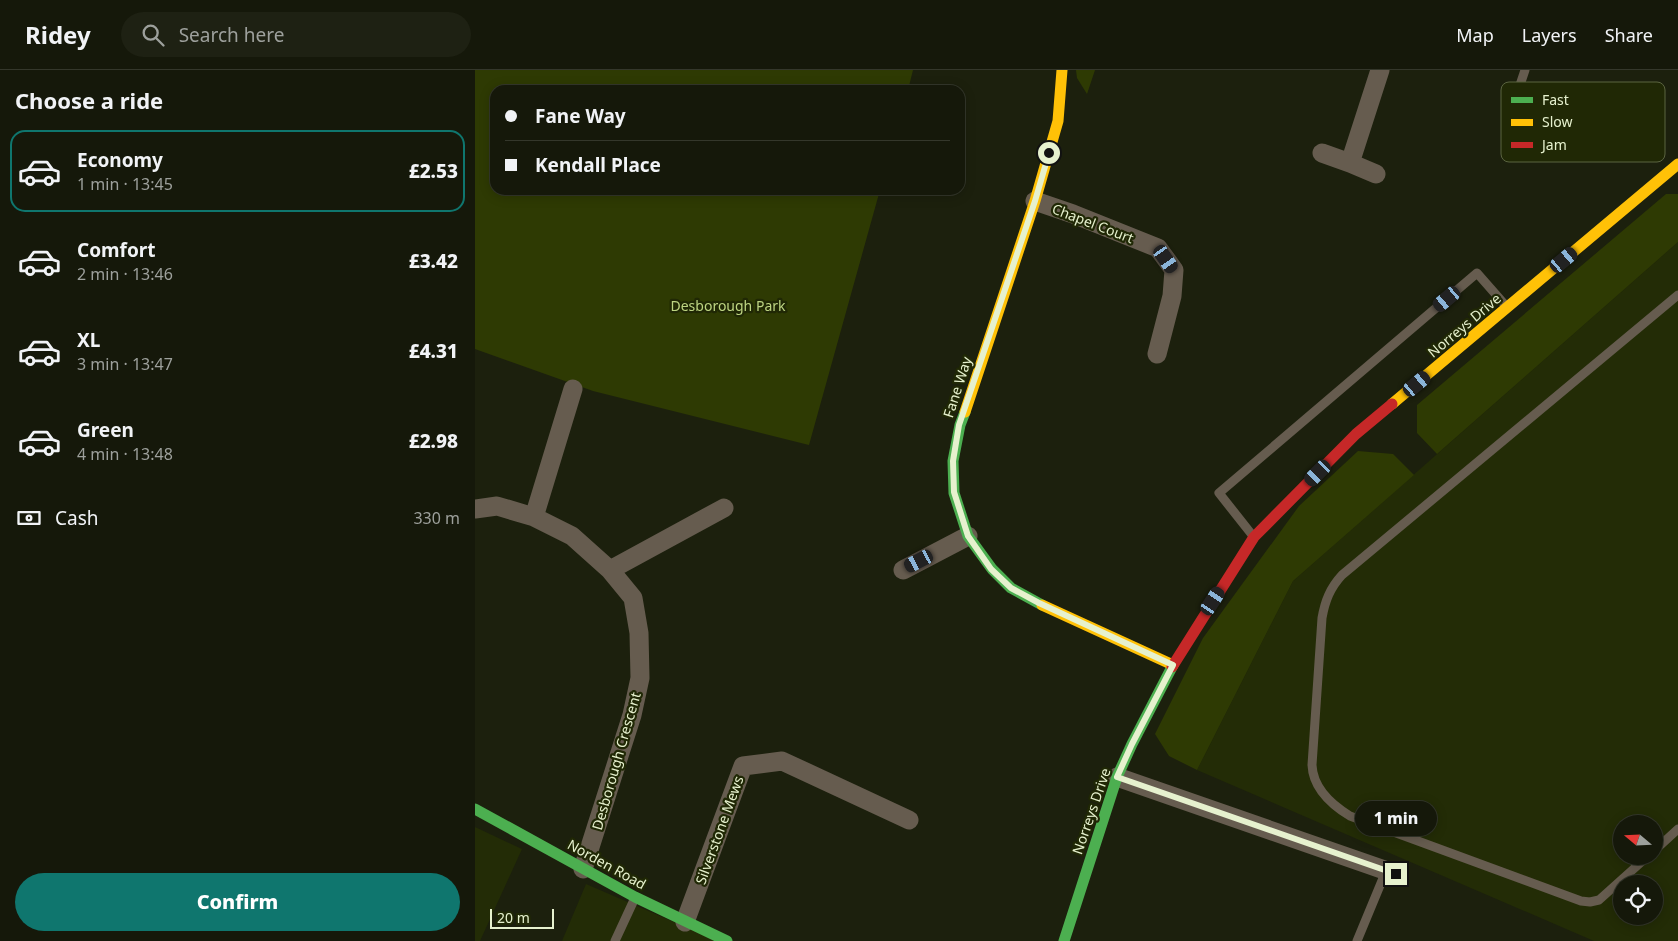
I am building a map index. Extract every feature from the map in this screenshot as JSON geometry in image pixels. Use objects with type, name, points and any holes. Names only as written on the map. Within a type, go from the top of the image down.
[{"type":"street","name":"Fane Way","points":[[1062,70],[1058,121],[1035,201],[959,425],[953,461],[954,492],[968,536],[991,569],[1011,588],[1063,616],[1173,665]]},
{"type":"street","points":[[1350,163],[1379,70]]},
{"type":"street","points":[[1322,153],[1376,174]]},
{"type":"street","name":"Norreys Drive","points":[[1064,941],[1117,777],[1132,744],[1173,665],[1254,537],[1356,434],[1678,164]]},
{"type":"street","name":"Chapel Court","points":[[1035,201],[1159,248],[1174,270],[1173,296],[1157,354]]},
{"type":"street","points":[[534,517],[573,389]]},
{"type":"street","name":"Desborough Crescent","points":[[475,509],[497,506],[534,517],[572,536],[609,570],[633,598],[639,633],[641,678],[632,715],[583,869]]},
{"type":"street","points":[[609,570],[724,508]]},
{"type":"street","points":[[903,570],[968,536]]},
{"type":"street","name":"Silverstone Mews","points":[[685,922],[743,766],[782,761],[909,820]]},
{"type":"street","points":[[1117,777],[1391,872]]},
{"type":"street","name":"Norden Road","points":[[480,811],[635,897],[727,941]]},
{"type":"lane","points":[[1521,82],[1525,70]]},
{"type":"lane","points":[[1254,537],[1219,493],[1477,273],[1508,308]]},
{"type":"lane","points":[[1638,865],[1599,900],[1581,901],[1350,816],[1332,803],[1325,795],[1314,776],[1311,765],[1322,618],[1325,602],[1334,584],[1342,575],[1678,295]]},
{"type":"lane","points":[[475,822],[480,811]]},
{"type":"lane","points":[[1663,843],[1678,829]]},
{"type":"lane","points":[[1357,941],[1391,872]]},
{"type":"lane","points":[[615,941],[635,897]]},
{"type":"shaded area","points":[[1678,242],[1678,941],[1594,941],[1197,770],[1293,581]]},
{"type":"shaded area","points":[[475,827],[522,849],[480,941],[475,941]]},
{"type":"shaded area","points":[[586,884],[718,941],[562,941]]},
{"type":"green space","name":"Desborough Park","points":[[475,70],[913,70],[909,85],[490,85],[490,195],[879,195],[809,445],[593,391],[475,349]]},
{"type":"green space","points":[[1076,70],[1095,70],[1087,94],[1077,78]]},
{"type":"green space","points":[[1666,194],[1678,194],[1678,242],[1437,454],[1417,433],[1417,405]]},
{"type":"green space","points":[[1358,451],[1393,454],[1414,475],[1293,581],[1197,770],[1169,756],[1155,734],[1203,638],[1299,506]]},
{"type":"traffic: fast","points":[[965,412],[960,425],[953,461],[954,493],[968,536],[992,569],[1011,588],[1042,605]]},
{"type":"traffic: fast","points":[[1064,941],[1117,777],[1172,667]]},
{"type":"traffic: fast","points":[[475,809],[635,897],[727,941]]},
{"type":"traffic: slow","points":[[965,412],[1035,201],[1058,121],[1062,70]]},
{"type":"traffic: slow","points":[[1392,404],[1678,164]]},
{"type":"traffic: slow","points":[[1042,605],[1173,665]]},
{"type":"traffic: jam","points":[[1172,667],[1254,537],[1356,434],[1392,404]]},
{"type":"route","points":[[1049,153],[1035,201],[959,425],[953,461],[954,492],[968,536],[991,569],[1011,588],[1063,616],[1173,665],[1117,777],[1396,874]]}]
